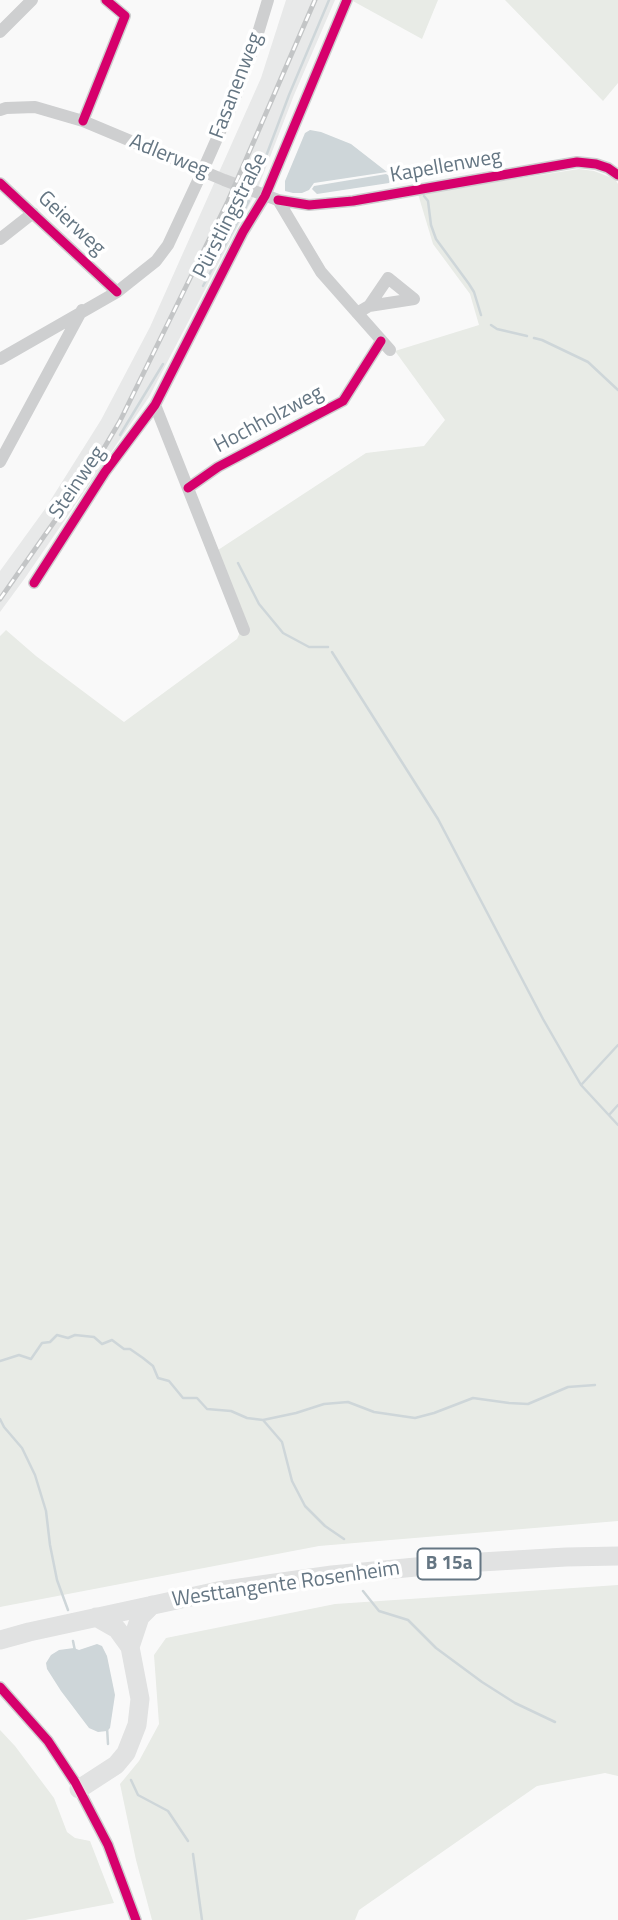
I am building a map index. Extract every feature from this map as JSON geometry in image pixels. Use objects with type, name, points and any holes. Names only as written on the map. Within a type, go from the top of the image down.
[{"type":"highway","name":"Westtangente Rosenheim","points":[[0,1640],[218,1591],[345,1574],[460,1563],[618,1556]]},
{"type":"highway","points":[[130,1647],[140,1617],[152,1605]]},
{"type":"highway","points":[[79,1789],[116,1765],[126,1753],[137,1726],[140,1699],[130,1647],[117,1629],[96,1617]]},
{"type":"street","points":[[0,32],[32,0]]},
{"type":"street","points":[[83,121],[125,16],[106,0]]},
{"type":"street","name":"Fasanenweg","points":[[0,359],[117,292],[156,261],[168,245],[204,170],[237,91],[268,0]]},
{"type":"street","name":"Pürstlingstraße","points":[[155,405],[243,232],[272,198],[347,0]]},
{"type":"street","name":"Adlerweg","points":[[2,106],[35,107],[83,121],[272,198]]},
{"type":"street","name":"Kapellenweg","points":[[272,198],[309,205],[353,201],[577,162],[596,164],[618,175]]},
{"type":"street","name":"Geierweg","points":[[0,183],[117,292]]},
{"type":"street","points":[[272,198],[321,272],[357,313],[369,306]]},
{"type":"street","points":[[0,239],[33,213]]},
{"type":"street","points":[[0,462],[83,310]]},
{"type":"street","name":"Hochholzweg","points":[[188,488],[218,467],[343,401],[385,346],[357,313]]},
{"type":"street","points":[[155,405],[244,630]]},
{"type":"street","name":"Steinweg","points":[[34,583],[106,472],[155,405]]},
{"type":"street","points":[[0,1687],[48,1741],[79,1789],[108,1845],[135,1920]]},
{"type":"shaded area","points":[[286,0],[335,0],[258,188],[149,397],[0,612],[0,571],[45,509],[101,420],[150,327],[261,78]]},
{"type":"shaded area","points":[[351,0],[438,0],[422,39]]},
{"type":"shaded area","points":[[505,0],[618,0],[618,83],[603,101]]},
{"type":"shaded area","points":[[310,130],[351,144],[387,172],[314,183],[309,190],[302,193],[285,191],[285,181],[305,133]]},
{"type":"shaded area","points":[[579,169],[615,179],[618,184],[618,1521],[319,1546],[0,1607],[0,636],[6,630],[124,722],[237,639],[246,620],[218,550],[366,453],[424,446],[445,420],[395,351],[479,325],[470,294],[433,244],[418,194]]},
{"type":"shaded area","points":[[386,174],[393,178],[389,183],[317,194],[312,189],[314,186]]},
{"type":"shaded area","points":[[618,1585],[618,1776],[605,1773],[537,1786],[359,1910],[355,1920],[152,1920],[120,1784],[139,1761],[159,1724],[154,1655],[166,1638],[335,1604]]},
{"type":"shaded area","points":[[97,1644],[102,1646],[107,1656],[115,1695],[110,1728],[98,1732],[89,1728],[61,1691],[46,1663],[51,1655],[59,1650],[79,1650]]},
{"type":"shaded area","points":[[0,1730],[54,1798],[67,1832],[75,1838],[90,1841],[114,1903],[25,1920],[0,1920]]},
{"type":"waterway","points":[[256,183],[329,0]]},
{"type":"waterway","points":[[424,196],[428,201],[436,239],[474,292],[481,315]]},
{"type":"waterway","points":[[203,286],[249,201]]},
{"type":"waterway","points":[[491,325],[527,336]]},
{"type":"waterway","points":[[534,338],[588,362],[618,390]]},
{"type":"waterway","points":[[120,435],[163,364]]},
{"type":"waterway","points":[[238,563],[259,604],[283,633],[309,647],[328,647]]},
{"type":"waterway","points":[[332,652],[438,819],[543,1019],[581,1085],[618,1125]]},
{"type":"waterway","points":[[582,1084],[618,1045]]},
{"type":"waterway","points":[[609,1115],[618,1105]]},
{"type":"waterway","points":[[0,1361],[19,1355],[31,1359],[42,1343],[50,1342],[57,1335],[68,1338],[75,1335],[94,1337],[102,1344],[112,1340],[153,1366],[158,1378],[169,1381],[183,1398],[197,1398],[207,1409],[231,1411],[247,1418],[263,1420],[324,1404],[348,1402],[374,1412],[415,1418],[473,1398],[528,1404],[568,1387],[595,1385]]},
{"type":"waterway","points":[[0,1419],[22,1448],[35,1475],[46,1511],[57,1580],[68,1610]]},
{"type":"waterway","points":[[263,1420],[282,1442],[292,1481],[305,1506],[325,1526],[344,1539]]},
{"type":"waterway","points":[[363,1591],[379,1611],[408,1620],[436,1648],[482,1682],[515,1703],[555,1722]]},
{"type":"waterway","points":[[73,1641],[75,1651]]},
{"type":"waterway","points":[[107,1727],[108,1744]]},
{"type":"waterway","points":[[131,1780],[138,1795],[168,1811],[188,1841]]},
{"type":"waterway","points":[[193,1854],[202,1920]]},
{"type":"railway","points":[[0,599],[94,465],[120,421],[228,201],[315,0]]},
{"type":"cycle path","points":[[83,121],[125,16],[106,0]]},
{"type":"cycle path","points":[[34,583],[105,472],[155,405],[243,232],[265,196],[347,0]]},
{"type":"cycle path","points":[[278,200],[309,205],[353,201],[577,162],[596,164],[618,175]]},
{"type":"cycle path","points":[[0,183],[117,292]]},
{"type":"cycle path","points":[[188,488],[218,467],[343,401],[381,341]]},
{"type":"cycle path","points":[[0,1687],[48,1741],[75,1782],[108,1845],[136,1920]]}]
